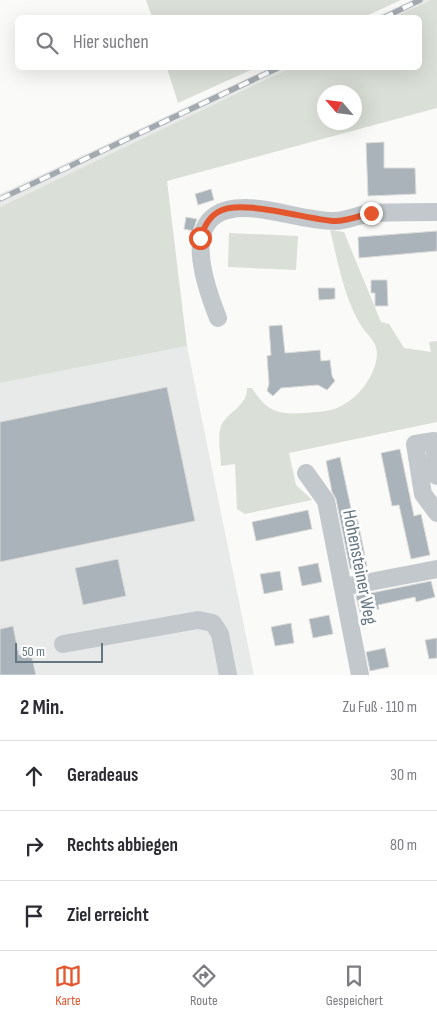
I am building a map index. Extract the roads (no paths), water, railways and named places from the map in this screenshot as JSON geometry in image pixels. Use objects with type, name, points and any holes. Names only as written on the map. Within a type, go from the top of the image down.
[{"type":"street","points":[[218,318],[201,267],[200,249],[204,226],[219,211],[244,207],[335,221],[371,213],[437,212]]},
{"type":"street","points":[[437,476],[434,441],[415,444],[423,494],[437,512]]},
{"type":"street","name":"Hohensteiner Weg","points":[[306,473],[326,500],[360,675]]},
{"type":"street","points":[[344,587],[437,569]]},
{"type":"street","points":[[63,644],[198,620],[213,623],[220,634],[228,675]]},
{"type":"railway","points":[[389,15],[420,0]]},
{"type":"railway","points":[[0,199],[274,70]]}]
